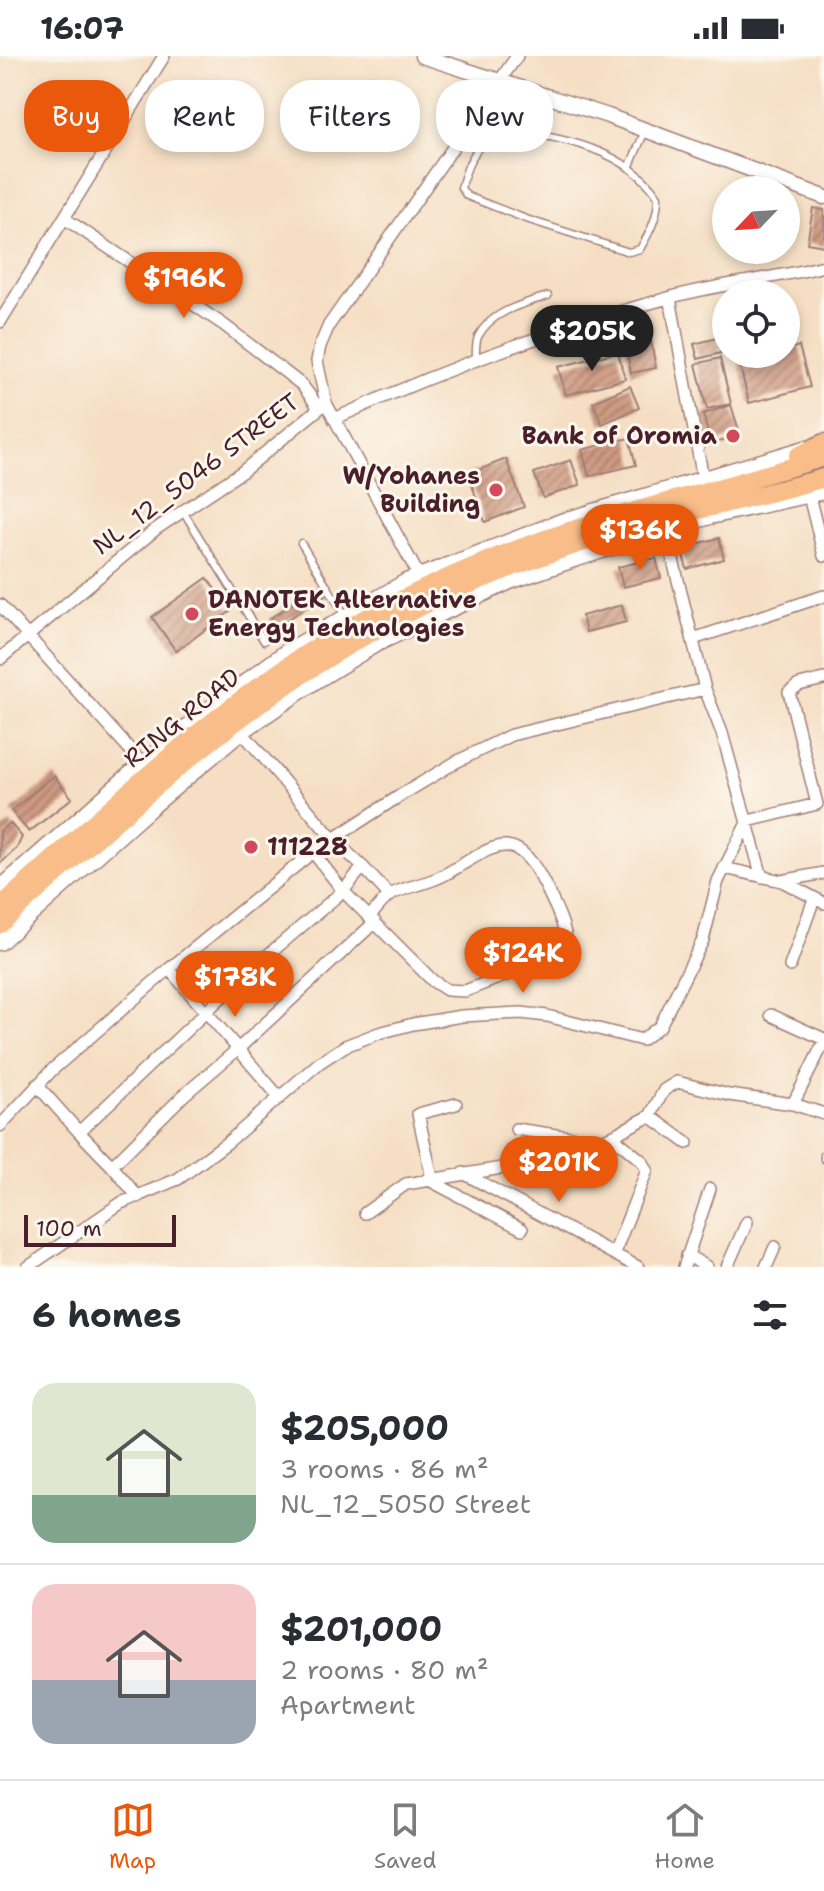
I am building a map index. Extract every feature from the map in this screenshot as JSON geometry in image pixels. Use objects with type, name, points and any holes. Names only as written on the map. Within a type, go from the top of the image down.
[{"type":"highway","points":[[757,488],[824,442]]},
{"type":"highway","name":"RING ROAD","points":[[0,924],[185,762],[279,691],[376,629],[465,588],[580,544],[757,488],[824,457]]},
{"type":"highway","name":"RING ROAD","points":[[0,907],[167,758],[219,716],[282,670],[384,609],[483,562],[576,529],[757,488],[824,478]]},
{"type":"highway","points":[[757,488],[819,492]]},
{"type":"street","points":[[0,322],[164,56]]},
{"type":"street","points":[[422,56],[494,80]]},
{"type":"street","name":"NL_12_5046 STREET","points":[[501,80],[517,56]]},
{"type":"street","points":[[553,100],[645,130],[824,197]]},
{"type":"street","name":"NL_12_5046 STREET","points":[[0,659],[156,529],[243,471],[323,406],[317,361],[329,325],[451,152]]},
{"type":"street","points":[[64,218],[224,325],[302,385],[323,406],[334,419],[419,576]]},
{"type":"street","points":[[334,419],[387,394],[555,333],[670,298],[824,266]]},
{"type":"street","points":[[670,298],[703,479]]},
{"type":"street","points":[[0,888],[142,763],[215,704],[285,652],[419,576],[561,521],[824,442]]},
{"type":"street","points":[[0,943],[150,809],[242,732],[364,652],[433,616],[510,582],[753,506],[819,492],[824,556]]},
{"type":"street","points":[[666,532],[705,689],[722,733],[762,877]]},
{"type":"street","points":[[693,639],[824,596]]},
{"type":"street","points":[[0,605],[142,763]]},
{"type":"street","points":[[28,1267],[105,1213],[178,1179],[228,1142],[334,1052],[379,1033],[462,1016],[521,1013],[547,1016],[642,1040],[660,1026],[703,940],[718,881],[748,821],[820,803],[789,692],[799,685],[824,679]]},
{"type":"street","points":[[0,1126],[37,1085],[169,969],[313,852],[456,762],[511,735],[705,689]]},
{"type":"street","points":[[242,732],[333,839],[389,895]]},
{"type":"street","points":[[112,1166],[373,919],[389,895],[442,876],[489,849],[516,847],[534,864],[565,928],[567,945],[560,954],[456,992],[433,981],[373,919],[343,891],[313,852]]},
{"type":"street","points":[[79,1132],[206,1011],[343,891],[363,867]]},
{"type":"street","points":[[724,868],[782,881],[819,901],[790,966]]},
{"type":"street","points":[[782,881],[824,873]]},
{"type":"street","points":[[169,969],[280,1098]]},
{"type":"street","points":[[771,1015],[824,1041],[793,1104]]},
{"type":"street","points":[[365,1213],[406,1184],[574,1156],[650,1116],[664,1090],[677,1082],[729,1095],[793,1104],[824,1114]]},
{"type":"street","points":[[37,1085],[138,1197]]},
{"type":"street","points":[[430,1178],[418,1114],[456,1104]]},
{"type":"street","points":[[650,1116],[687,1143]]},
{"type":"street","points":[[516,1129],[573,1137],[577,1142],[574,1156]]},
{"type":"street","points":[[613,1137],[642,1161],[647,1170],[614,1254]]},
{"type":"street","points":[[463,1173],[638,1267]]},
{"type":"street","points":[[430,1178],[522,1229]]},
{"type":"street","points":[[707,1267],[686,1261],[710,1189]]},
{"type":"street","points":[[727,1267],[747,1222]]},
{"type":"street","points":[[766,1267],[775,1247]]},
{"type":"lane","points":[[509,130],[546,135],[594,150],[629,168],[658,197],[658,211],[640,249],[629,252],[473,200],[461,188],[484,140],[493,133],[509,130]]},
{"type":"lane","points":[[629,168],[645,130]]},
{"type":"lane","points":[[476,362],[477,340],[491,322],[516,306],[548,296]]},
{"type":"lane","points":[[183,511],[264,641]]},
{"type":"lane","points":[[301,543],[346,617]]},
{"type":"building","points":[[813,208],[824,210],[824,246],[807,243]]},
{"type":"building","points":[[645,311],[656,368],[631,373],[620,316]]},
{"type":"building","points":[[712,339],[712,355],[698,359],[694,344]]},
{"type":"building","points":[[800,350],[810,387],[749,403],[740,368],[800,368]]},
{"type":"building","points":[[618,352],[625,379],[566,395],[558,367]]},
{"type":"building","points":[[712,360],[712,368],[722,368],[731,404],[707,409],[696,364]]},
{"type":"building","points":[[630,386],[639,408],[602,424],[593,402]]},
{"type":"building","points":[[731,405],[740,434],[711,445],[703,414]]},
{"type":"building","points":[[629,438],[636,465],[589,476],[582,450]]},
{"type":"building","name":"W/Yohanes Building","points":[[506,459],[524,507],[485,522],[468,474]]},
{"type":"building","points":[[571,460],[580,485],[543,498],[534,473]]},
{"type":"building","points":[[719,538],[724,559],[687,569],[681,548]]},
{"type":"building","points":[[656,558],[661,578],[623,587],[618,567]]},
{"type":"building","name":"DANOTEK Alternative Energy Technologies","points":[[207,578],[231,611],[176,651],[152,617]]},
{"type":"building","points":[[319,586],[325,595],[275,628],[269,619]]},
{"type":"building","points":[[622,605],[626,622],[586,632],[582,616]]},
{"type":"building","points":[[54,776],[72,798],[29,832],[11,811]]},
{"type":"building","points":[[10,823],[22,837],[17,848],[0,864],[0,831]]},
{"type":"place","name":"Bank of Oromia","points":[[733,436]]},
{"type":"place","name":"W/Yohanes Building","points":[[496,490]]},
{"type":"place","name":"DANOTEK Alternative Energy Technologies","points":[[192,614]]},
{"type":"place","name":"111228","points":[[251,847]]}]
